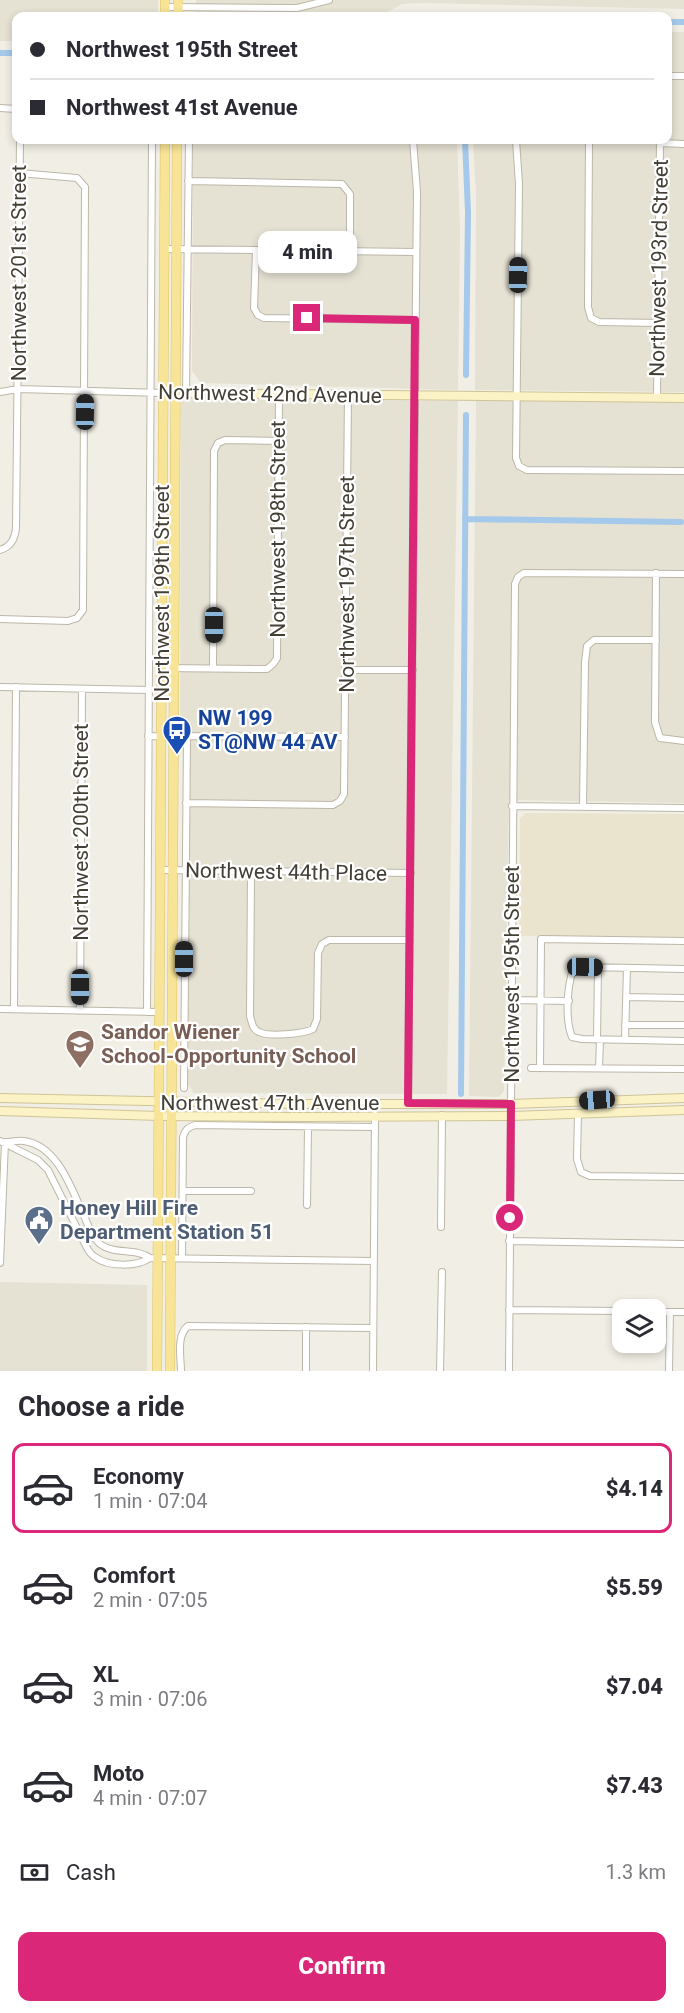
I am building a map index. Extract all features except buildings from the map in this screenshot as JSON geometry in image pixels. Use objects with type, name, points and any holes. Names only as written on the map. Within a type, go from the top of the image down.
[{"type":"main road","name":"Northwest 199th Street","points":[[157,1371],[154,1258],[159,1116],[165,144]]},
{"type":"main road","name":"Northwest 199th Street","points":[[170,1371],[173,736],[181,393],[177,144]]},
{"type":"main road","name":"Northwest 42nd Avenue","points":[[164,393],[684,398]]},
{"type":"main road","name":"Northwest 47th Avenue","points":[[0,1098],[298,1104],[511,1104],[684,1098]]},
{"type":"main road","points":[[670,1110],[684,1102]]},
{"type":"main road","points":[[375,1115],[378,1109],[388,1103]]},
{"type":"main road","name":"Northwest 47th Avenue","points":[[0,1111],[295,1117],[511,1116],[684,1110]]},
{"type":"street","points":[[165,8],[178,8],[189,4],[297,8],[329,0]]},
{"type":"street","name":"Northwest 201st Street","points":[[3,549],[15,536],[16,528],[20,144]]},
{"type":"street","points":[[147,1012],[152,144]]},
{"type":"street","points":[[181,393],[188,249],[189,144]]},
{"type":"street","points":[[408,1103],[417,192],[413,144]]},
{"type":"street","points":[[516,144],[519,184],[516,459],[519,466],[527,470],[684,471]]},
{"type":"street","points":[[589,144],[588,307],[591,318],[599,322],[658,323]]},
{"type":"street","name":"Northwest 193rd Street","points":[[657,397],[660,144]]},
{"type":"street","points":[[0,619],[68,621],[77,618],[83,610],[85,187],[77,178],[19,173]]},
{"type":"street","points":[[188,181],[336,182],[342,184],[350,194],[350,251]]},
{"type":"street","points":[[164,249],[416,252]]},
{"type":"street","points":[[255,250],[254,308],[258,315],[264,318],[415,320]]},
{"type":"street","name":"Northwest 42nd Avenue","points":[[0,392],[18,388],[164,393]]},
{"type":"street","name":"Northwest 198th Street","points":[[213,668],[267,669],[277,658],[279,393]]},
{"type":"street","name":"Northwest 197th Street","points":[[186,803],[333,805],[340,801],[344,794],[348,394]]},
{"type":"street","points":[[162,668],[213,668],[214,451],[218,444],[225,440],[279,441]]},
{"type":"street","name":"Northwest 195th Street","points":[[509,1371],[515,584],[518,577],[524,573],[656,573]]},
{"type":"street","points":[[683,741],[660,738],[655,722],[656,573],[684,574]]},
{"type":"street","points":[[583,806],[587,645],[594,640],[656,640]]},
{"type":"street","points":[[346,670],[413,670]]},
{"type":"street","points":[[0,687],[148,690]]},
{"type":"street","points":[[14,1009],[16,687]]},
{"type":"street","name":"Northwest 200th Street","points":[[80,1011],[82,688]]},
{"type":"street","points":[[148,736],[345,737]]},
{"type":"street","points":[[184,1088],[187,737]]},
{"type":"street","points":[[512,807],[684,808]]},
{"type":"street","name":"Northwest 44th Place","points":[[160,870],[411,873]]},
{"type":"street","points":[[252,872],[250,1016],[253,1027],[261,1033],[303,1034],[313,1029],[317,1019],[318,953],[322,944],[329,940],[410,940]]},
{"type":"street","points":[[540,1068],[541,939],[684,941]]},
{"type":"street","points":[[684,969],[585,967],[573,970],[569,980],[568,1028],[572,1036],[582,1040],[684,1041]]},
{"type":"street","points":[[599,967],[599,1068]]},
{"type":"street","points":[[625,1040],[627,968]]},
{"type":"street","points":[[626,997],[684,998]]},
{"type":"street","points":[[512,1000],[569,1001]]},
{"type":"street","points":[[0,1009],[159,1012]]},
{"type":"street","points":[[625,1024],[684,1025]]},
{"type":"street","points":[[531,1068],[684,1069]]},
{"type":"street","points":[[578,1113],[577,1159],[581,1172],[590,1176],[684,1177]]},
{"type":"street","points":[[373,1371],[375,1115]]},
{"type":"street","points":[[441,1227],[442,1115]]},
{"type":"street","name":"Northwest 47th Avenue","points":[[183,1191],[183,1137],[187,1129],[195,1125],[375,1127]]},
{"type":"street","points":[[307,1205],[308,1127]]},
{"type":"street","points":[[2,1142],[22,1141],[40,1148],[57,1162],[93,1235],[103,1246],[111,1250],[136,1252],[154,1258],[374,1261]]},
{"type":"street","points":[[2,1142],[38,1160],[48,1170],[86,1246],[94,1257],[108,1262],[136,1264],[154,1258]]},
{"type":"street","points":[[0,1263],[2,1142]]},
{"type":"street","points":[[54,1182],[64,1176]]},
{"type":"street","points":[[182,1258],[183,1191],[251,1191]]},
{"type":"street","points":[[509,1241],[684,1244]]},
{"type":"street","points":[[108,1262],[111,1250]]},
{"type":"street","points":[[440,1371],[442,1272]]},
{"type":"street","points":[[509,1310],[612,1311]]},
{"type":"street","points":[[666,1312],[684,1312]]},
{"type":"street","points":[[669,1371],[670,1312]]},
{"type":"street","points":[[181,1371],[181,1335],[188,1326],[373,1328]]},
{"type":"street","points":[[306,1327],[306,1371]]},
{"type":"shaded area","points":[[0,0],[158,0],[158,12],[12,12],[12,41],[0,41]]},
{"type":"shaded area","points":[[196,0],[684,0],[684,9],[424,3],[402,4],[387,12],[196,12]]},
{"type":"shaded area","points":[[672,32],[684,32],[684,392],[475,390],[476,194],[473,144],[672,144]]},
{"type":"shaded area","points":[[193,144],[457,144],[460,232],[458,390],[201,383],[192,371]]},
{"type":"shaded area","points":[[188,398],[458,401],[447,1094],[194,1093],[187,1083],[190,733],[185,733],[180,728],[181,402]]},
{"type":"shaded area","points":[[476,399],[684,402],[684,803],[509,800],[504,1091],[499,1097],[469,1096]]},
{"type":"shaded area","points":[[525,813],[684,814],[684,938],[519,936],[520,819]]},
{"type":"shaded area","points":[[0,1282],[147,1285],[147,1371],[0,1371]]},
{"type":"waterway","points":[[672,22],[684,22]]},
{"type":"waterway","points":[[0,53],[12,53]]},
{"type":"waterway","points":[[465,144],[468,212],[466,375]]},
{"type":"waterway","points":[[461,1094],[466,415]]},
{"type":"waterway","points":[[465,519],[681,522]]},
{"type":"place","name":"NW 199 ST@NW 44 AV","points":[[177,756]]},
{"type":"place","name":"Sandor Wiener School-Opportunity School","points":[[80,1070]]},
{"type":"place","name":"Honey Hill Fire Department Station 51","points":[[39,1246]]},
{"type":"route","points":[[307,318],[415,320],[408,1103],[511,1104],[510,1218]]}]
